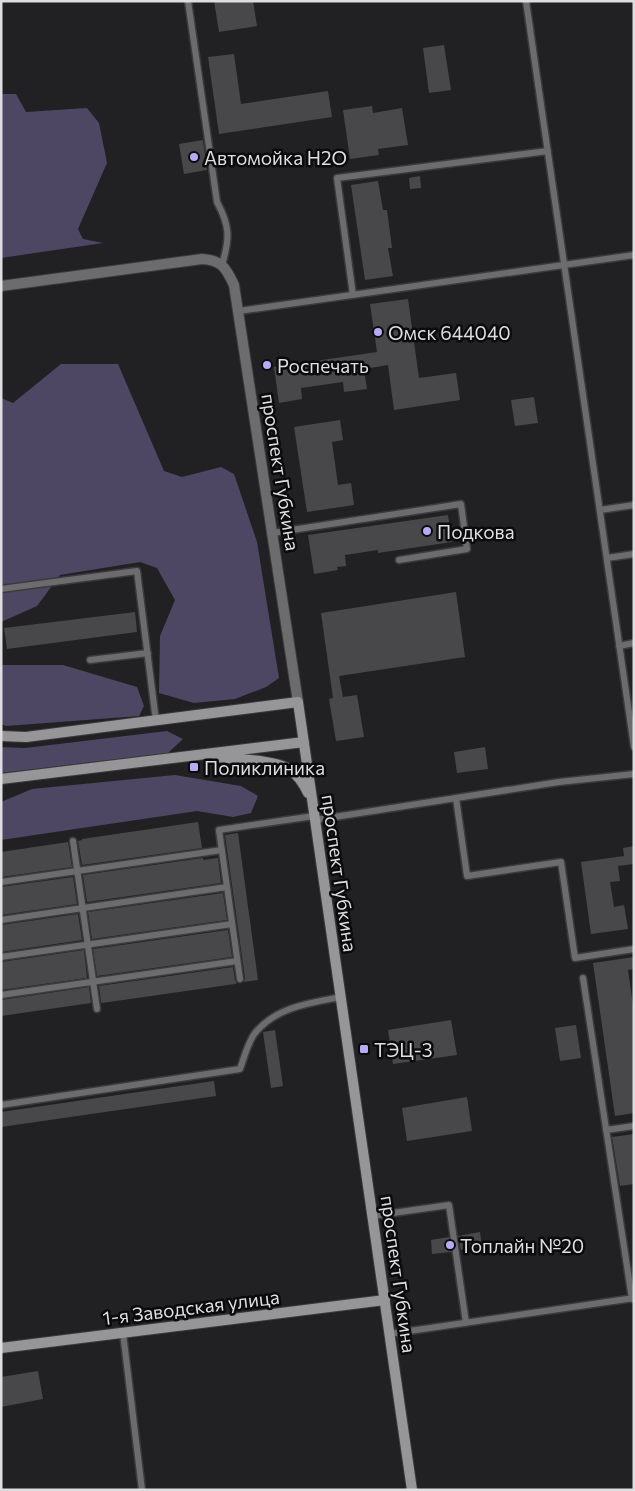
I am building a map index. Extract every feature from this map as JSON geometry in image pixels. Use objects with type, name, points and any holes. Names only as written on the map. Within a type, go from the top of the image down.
[{"type":"main road","points":[[1,736],[26,737],[298,702]]},
{"type":"main road","name":"проспект Губкина","points":[[298,702],[412,1490]]},
{"type":"main road","points":[[1,779],[304,742]]},
{"type":"main road","points":[[200,755],[269,764],[289,770],[304,784],[314,814]]},
{"type":"main road","name":"1-я Заводская улица","points":[[1,1348],[385,1300]]},
{"type":"street","points":[[1,286],[202,259],[212,260],[222,265]]},
{"type":"street","name":"проспект Губкина","points":[[222,265],[234,285],[298,702]]},
{"type":"lane","points":[[188,1],[217,202],[225,217],[229,232],[227,249],[222,265]]},
{"type":"lane","points":[[526,1],[634,747]]},
{"type":"lane","points":[[353,295],[337,178],[548,151]]},
{"type":"lane","points":[[238,311],[634,256]]},
{"type":"lane","points":[[272,533],[461,504],[468,549],[399,560]]},
{"type":"lane","points":[[600,510],[634,505]]},
{"type":"lane","points":[[607,558],[634,554]]},
{"type":"lane","points":[[1,589],[137,571],[156,720]]},
{"type":"lane","points":[[619,646],[634,644]]},
{"type":"lane","points":[[90,660],[148,653]]},
{"type":"lane","points":[[240,979],[219,830],[314,814],[456,798],[559,782],[634,774]]},
{"type":"lane","points":[[456,798],[467,876],[561,862],[575,958],[634,949]]},
{"type":"lane","points":[[73,841],[97,1009]]},
{"type":"lane","points":[[1,882],[222,850]]},
{"type":"lane","points":[[1,920],[227,887]]},
{"type":"lane","points":[[1,957],[232,924]]},
{"type":"lane","points":[[1,995],[237,961]]},
{"type":"lane","points":[[390,1334],[633,1298],[583,978]]},
{"type":"lane","points":[[1,1105],[240,1069],[254,1034],[271,1017],[298,1006],[341,997]]},
{"type":"lane","points":[[606,1130],[634,1126]]},
{"type":"lane","points":[[372,1216],[449,1205],[466,1323]]},
{"type":"lane","points":[[123,1333],[142,1490]]},
{"type":"shaded area","points":[[1,94],[16,94],[26,112],[87,108],[99,123],[107,163],[78,229],[83,239],[103,243],[1,258]]},
{"type":"shaded area","points":[[61,364],[118,364],[164,471],[182,477],[221,467],[234,474],[257,542],[279,678],[266,687],[235,699],[194,703],[159,693],[160,636],[175,600],[157,568],[140,562],[60,575],[37,606],[1,622],[1,398],[13,403]]},
{"type":"shaded area","points":[[1,665],[63,665],[137,687],[144,706],[139,716],[6,726],[1,724]]},
{"type":"shaded area","points":[[167,731],[183,739],[168,753],[1,773],[1,747],[25,748]]},
{"type":"shaded area","points":[[175,775],[241,786],[258,796],[251,813],[233,817],[197,811],[1,840],[1,802],[32,789]]},
{"type":"building","points":[[214,1],[253,1],[257,26],[219,32]]},
{"type":"building","points":[[444,45],[451,90],[429,93],[423,48]]},
{"type":"building","points":[[234,54],[241,104],[328,91],[332,117],[219,134],[208,57]]},
{"type":"building","points":[[372,106],[373,113],[402,108],[408,145],[378,149],[379,155],[350,159],[343,110]]},
{"type":"building","name":"Автомойка H2O","points":[[203,140],[207,170],[184,174],[179,144]]},
{"type":"building","points":[[420,176],[421,188],[410,189],[409,178]]},
{"type":"building","points":[[378,181],[383,210],[387,210],[392,248],[388,248],[393,276],[365,280],[351,185]]},
{"type":"building","points":[[408,299],[419,378],[456,373],[460,400],[394,410],[388,365],[364,369],[367,389],[344,392],[343,382],[301,388],[302,399],[279,403],[274,367],[377,352],[370,304]]},
{"type":"building","points":[[534,397],[538,423],[515,426],[511,400]]},
{"type":"building","points":[[340,420],[343,440],[332,442],[338,485],[351,483],[354,505],[307,512],[294,427]]},
{"type":"building","points":[[448,515],[452,542],[378,553],[378,550],[345,555],[346,566],[337,567],[338,570],[314,574],[308,535]]},
{"type":"building","points":[[456,592],[465,657],[339,676],[343,697],[357,695],[364,737],[336,741],[329,699],[333,698],[321,613]]},
{"type":"building","points":[[135,612],[137,632],[7,649],[4,628]]},
{"type":"building","points":[[485,747],[488,769],[457,773],[454,752]]},
{"type":"building","points":[[198,822],[202,848],[82,865],[78,841],[82,839]]},
{"type":"building","points":[[238,833],[258,980],[244,982],[245,978],[225,835]]},
{"type":"building","points":[[68,842],[72,867],[1,877],[1,852]]},
{"type":"building","points":[[634,846],[634,864],[618,866],[620,881],[610,882],[614,907],[624,905],[628,929],[591,934],[581,862],[624,856],[623,848]]},
{"type":"building","points":[[203,858],[203,860],[218,858],[221,883],[87,902],[83,875]]},
{"type":"building","points":[[73,877],[77,904],[1,915],[1,887]]},
{"type":"building","points":[[223,893],[227,920],[92,939],[88,912]]},
{"type":"building","points":[[78,914],[82,940],[1,952],[1,925]]},
{"type":"building","points":[[228,930],[232,957],[97,976],[93,949]]},
{"type":"building","points":[[84,950],[87,978],[1,990],[1,962]]},
{"type":"building","points":[[634,957],[634,969],[628,970],[634,1012],[634,1113],[615,1116],[593,963]]},
{"type":"building","points":[[233,967],[237,983],[235,984],[101,1002],[99,986]]},
{"type":"building","points":[[89,987],[91,1003],[1,1016],[1,1000]]},
{"type":"building","points":[[451,1020],[457,1055],[393,1064],[388,1030]]},
{"type":"building","points":[[576,1025],[581,1058],[560,1061],[555,1028]]},
{"type":"building","points":[[275,1030],[283,1086],[271,1088],[263,1032]]},
{"type":"building","points":[[214,1081],[216,1096],[1,1127],[1,1112]]},
{"type":"building","points":[[467,1097],[472,1131],[407,1141],[402,1108]]},
{"type":"building","points":[[634,1134],[634,1184],[620,1186],[612,1137]]},
{"type":"building","points":[[480,1232],[482,1247],[461,1250],[458,1236]]},
{"type":"building","points":[[449,1237],[451,1252],[432,1254],[431,1240]]},
{"type":"building","points":[[38,1371],[43,1399],[1,1407],[1,1377]]},
{"type":"place","name":"Автомойка H2O","points":[[194,157]]},
{"type":"place","name":"Омск 644040","points":[[378,332]]},
{"type":"place","name":"Роспечать","points":[[267,365]]},
{"type":"place","name":"Подкова","points":[[427,531]]},
{"type":"place","name":"Поликлиника","points":[[194,767]]},
{"type":"place","name":"ТЭЦ-3","points":[[364,1049]]},
{"type":"place","name":"Топлайн №20","points":[[450,1245]]}]
